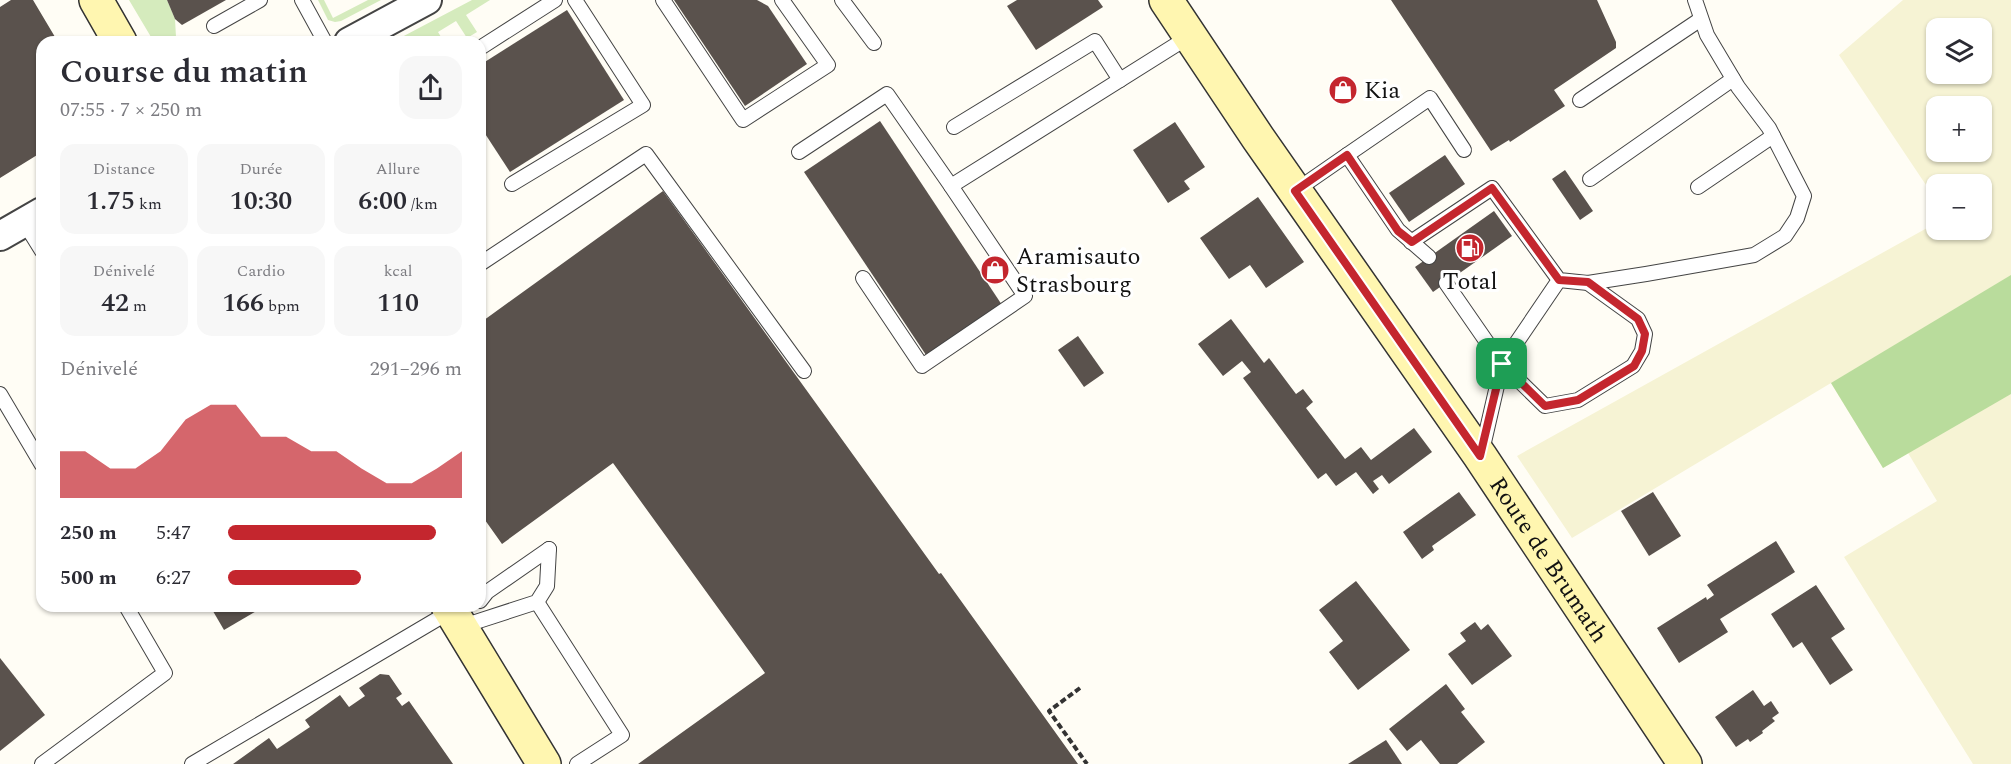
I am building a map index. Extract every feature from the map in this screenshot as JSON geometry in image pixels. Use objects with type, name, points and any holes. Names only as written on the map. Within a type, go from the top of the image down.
[{"type":"main road","points":[[96,0],[117,36]]},
{"type":"main road","name":"Route de Brumath","points":[[1166,0],[1295,191],[1480,456],[1685,764]]},
{"type":"main road","points":[[464,612],[544,764]]},
{"type":"street","points":[[366,36],[427,0]]},
{"type":"street","points":[[0,236],[33,217]]},
{"type":"lane","points":[[214,26],[260,0]]},
{"type":"lane","points":[[302,0],[322,36]]},
{"type":"lane","points":[[486,44],[555,0]]},
{"type":"lane","points":[[512,184],[643,105],[575,0]]},
{"type":"lane","points":[[663,0],[743,120],[828,65],[782,0]]},
{"type":"lane","points":[[842,0],[874,43]]},
{"type":"lane","points":[[1412,242],[1492,188],[1559,280],[1588,282],[1754,255],[1785,236],[1797,218],[1804,196],[1773,136],[1707,35],[1695,0]]},
{"type":"lane","points":[[1580,100],[1701,19]]},
{"type":"lane","points":[[951,186],[1190,36]]},
{"type":"lane","points":[[954,127],[1095,41],[1120,80]]},
{"type":"lane","points":[[1590,179],[1733,78]]},
{"type":"lane","points":[[799,152],[887,94],[1025,296],[922,366],[864,278]]},
{"type":"lane","points":[[1295,191],[1430,98],[1464,150]]},
{"type":"lane","points":[[1698,187],[1773,136]]},
{"type":"lane","points":[[486,260],[646,154],[804,371]]},
{"type":"lane","points":[[1347,155],[1398,231],[1429,257]]},
{"type":"lane","points":[[1480,456],[1502,364],[1559,280]]},
{"type":"lane","points":[[1446,282],[1502,364],[1545,406],[1578,400],[1634,366],[1642,351],[1645,334],[1638,319],[1588,282]]},
{"type":"lane","points":[[0,394],[36,455]]},
{"type":"lane","points":[[486,593],[549,549],[547,586],[537,602]]},
{"type":"lane","points":[[486,608],[537,602]]},
{"type":"lane","points":[[537,602],[622,735],[578,764]]},
{"type":"lane","points":[[42,764],[165,673],[129,612]]},
{"type":"lane","points":[[192,764],[459,612]]},
{"type":"path","points":[[1080,688],[1049,711],[1087,764]]},
{"type":"shaded area","points":[[1903,0],[2011,0],[2011,764],[1973,764],[1844,557],[1937,501],[1908,453],[1883,468],[1831,383],[1572,538],[1517,456],[1926,229],[1926,240],[1992,240],[1992,174],[1926,174],[1926,185],[1839,55]]},
{"type":"green space","points":[[129,0],[167,0],[175,19],[176,36],[150,36]]},
{"type":"green space","points":[[318,0],[324,0],[333,18],[368,0],[381,0],[335,22],[328,20]]},
{"type":"green space","points":[[472,0],[490,0],[466,15],[477,32],[470,36],[466,36],[456,21],[438,32],[440,36],[404,36]]},
{"type":"green space","points":[[2011,275],[2011,394],[1883,468],[1831,383]]},
{"type":"building","points":[[11,0],[33,0],[54,36],[36,36],[36,156],[0,178],[0,7]]},
{"type":"building","points":[[167,0],[226,0],[182,25],[175,19]]},
{"type":"building","points":[[674,0],[757,0],[768,6],[807,64],[745,106]]},
{"type":"building","points":[[1017,0],[1098,0],[1103,7],[1036,50],[1007,6]]},
{"type":"building","points":[[1391,0],[1597,0],[1616,42],[1616,48],[1554,90],[1565,106],[1510,142],[1509,140],[1491,151]]},
{"type":"building","points":[[567,10],[624,100],[510,172],[486,135],[486,61]]},
{"type":"building","points":[[880,121],[1002,305],[926,355],[804,172]]},
{"type":"building","points":[[1175,122],[1205,167],[1184,181],[1190,189],[1168,203],[1133,150]]},
{"type":"building","points":[[1445,155],[1465,184],[1409,222],[1389,193]]},
{"type":"building","points":[[1565,170],[1593,211],[1580,220],[1552,179]]},
{"type":"building","points":[[663,191],[1078,764],[638,764],[765,673],[613,463],[502,544],[486,521],[486,319]]},
{"type":"building","points":[[1258,197],[1304,262],[1266,288],[1250,265],[1229,279],[1200,238]]},
{"type":"building","points":[[1494,211],[1512,236],[1433,292],[1415,267]]},
{"type":"building","points":[[1231,319],[1264,363],[1269,358],[1296,394],[1303,389],[1313,402],[1306,408],[1345,459],[1361,447],[1371,460],[1414,428],[1432,452],[1389,484],[1382,475],[1373,481],[1379,489],[1373,494],[1356,472],[1336,486],[1326,473],[1318,479],[1243,378],[1251,372],[1242,361],[1223,376],[1198,344]]},
{"type":"building","points":[[1078,336],[1104,373],[1084,387],[1058,350]]},
{"type":"building","points":[[1459,492],[1476,515],[1432,546],[1434,550],[1422,559],[1403,532]]},
{"type":"building","points":[[1653,492],[1681,536],[1649,556],[1621,511]]},
{"type":"building","points":[[1776,541],[1795,572],[1720,619],[1728,632],[1679,663],[1657,628],[1706,597],[1707,600],[1714,595],[1707,585]]},
{"type":"building","points":[[1356,581],[1410,650],[1358,690],[1329,652],[1343,641],[1319,610]]},
{"type":"building","points":[[1816,585],[1845,629],[1831,638],[1853,670],[1830,685],[1802,642],[1793,648],[1771,614]]},
{"type":"building","points":[[214,612],[255,612],[224,630]]},
{"type":"building","points":[[1475,622],[1481,630],[1488,624],[1512,656],[1472,685],[1448,654],[1466,641],[1460,633]]},
{"type":"building","points":[[0,658],[45,715],[0,751]]},
{"type":"building","points":[[380,674],[389,675],[402,694],[396,698],[402,706],[409,701],[453,764],[233,764],[269,738],[277,749],[310,727],[305,720],[340,695],[349,707],[365,696],[359,688]]},
{"type":"building","points":[[1446,684],[1465,709],[1461,712],[1485,742],[1457,764],[1440,764],[1421,740],[1407,751],[1389,729]]},
{"type":"building","points":[[1753,690],[1764,706],[1771,701],[1779,713],[1772,718],[1775,721],[1762,731],[1763,733],[1750,742],[1748,739],[1736,747],[1715,717]]},
{"type":"building","points":[[1386,740],[1402,764],[1348,764]]},
{"type":"place","name":"Kia","points":[[1343,90]]},
{"type":"place","name":"Total","points":[[1470,248]]},
{"type":"place","name":"Aramisauto Strasbourg","points":[[995,270]]},
{"type":"route","points":[[1347,155],[1398,231],[1412,242],[1492,188],[1559,280],[1588,282],[1628,309],[1638,319],[1645,334],[1642,351],[1634,366],[1578,400],[1564,404],[1545,406],[1502,364],[1480,456],[1295,191],[1347,155]]}]
